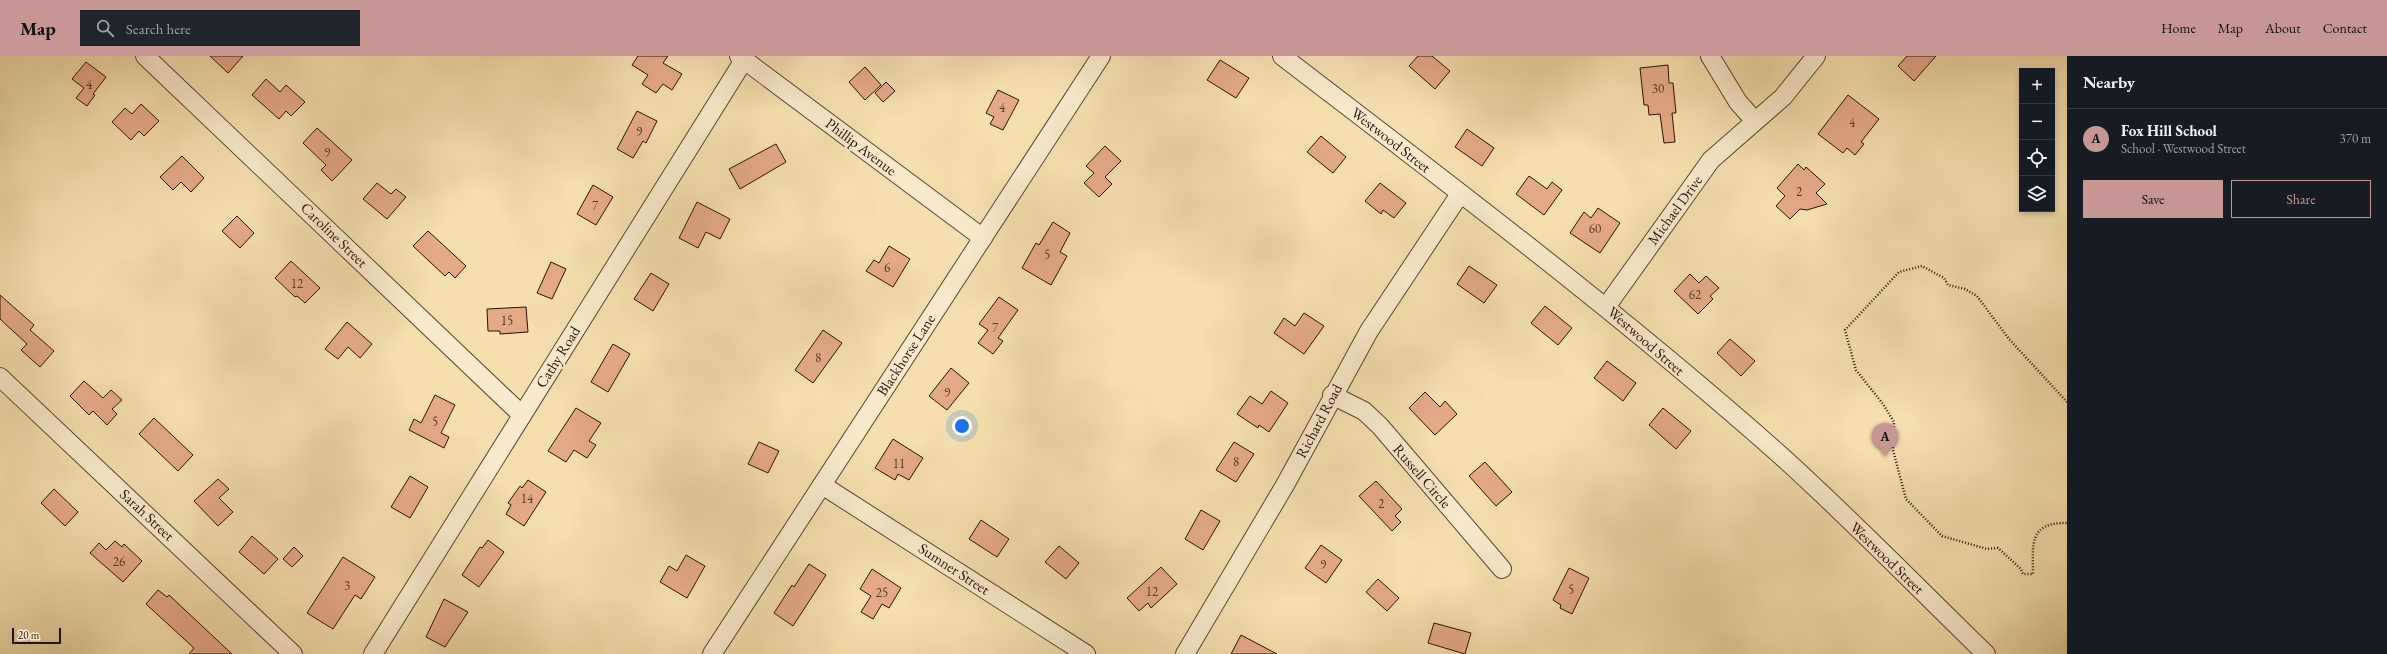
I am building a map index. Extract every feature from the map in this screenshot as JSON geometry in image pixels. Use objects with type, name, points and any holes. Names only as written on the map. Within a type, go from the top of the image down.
[{"type":"street","name":"Caroline Street","points":[[145,56],[522,415]]},
{"type":"street","name":"Blackhorse Lane","points":[[712,654],[1101,56]]},
{"type":"street","name":"Westwood Street","points":[[1282,56],[1606,307],[1780,455],[1986,654]]},
{"type":"street","points":[[1710,56],[1738,102],[1754,120]]},
{"type":"street","name":"Michael Drive","points":[[1606,307],[1711,160],[1754,120],[1782,97],[1816,56]]},
{"type":"street","name":"Cathy Road","points":[[373,654],[522,415],[741,58]]},
{"type":"street","name":"Phillip Avenue","points":[[741,58],[983,238]]},
{"type":"street","name":"Richard Road","points":[[1185,654],[1285,485],[1332,395],[1377,318],[1460,194]]},
{"type":"street","name":"Sarah Street","points":[[0,376],[293,654]]},
{"type":"street","name":"Russell Circle","points":[[1332,395],[1371,417],[1502,569]]},
{"type":"street","name":"Sumner Street","points":[[822,485],[1086,654]]},
{"type":"path","points":[[2067,402],[2009,339],[1977,296],[1965,289],[1948,285],[1944,278],[1922,266],[1899,272],[1845,330],[1856,370],[1883,404],[1894,422],[1893,450],[1906,499],[1942,536],[1987,549],[1998,548],[2021,569],[2023,574],[2032,574],[2033,540],[2041,530],[2052,524],[2067,524]]},
{"type":"building","points":[[210,56],[243,56],[228,73]]},
{"type":"building","points":[[638,56],[668,56],[663,63],[682,74],[672,90],[663,84],[656,93],[642,84],[648,75],[632,65]]},
{"type":"building","points":[[1418,56],[1432,56],[1450,71],[1435,89],[1409,66]]},
{"type":"building","points":[[1907,56],[1936,56],[1914,81],[1898,66]]},
{"type":"building","points":[[1220,60],[1249,78],[1236,98],[1207,80]]},
{"type":"building","points":[[86,62],[106,77],[93,94],[95,95],[87,106],[76,98],[84,88],[72,79]]},
{"type":"building","points":[[1668,65],[1669,83],[1673,83],[1676,113],[1672,113],[1675,142],[1664,143],[1660,114],[1649,115],[1648,105],[1644,105],[1640,68]]},
{"type":"building","points":[[865,67],[881,85],[865,100],[849,82]]},
{"type":"building","points":[[266,79],[280,92],[286,85],[305,102],[291,116],[286,111],[279,119],[252,95]]},
{"type":"building","points":[[886,82],[895,91],[883,102],[875,93]]},
{"type":"building","points":[[998,90],[1019,100],[1003,130],[990,124],[994,117],[986,113]]},
{"type":"building","points":[[1848,95],[1879,119],[1861,142],[1864,144],[1855,155],[1847,148],[1843,153],[1818,134]]},
{"type":"building","points":[[141,104],[159,121],[144,136],[139,131],[131,140],[112,122],[125,108],[132,114]]},
{"type":"building","points":[[637,111],[657,121],[646,143],[643,141],[633,158],[617,149]]},
{"type":"building","points":[[317,128],[352,160],[332,181],[321,170],[326,165],[303,143]]},
{"type":"building","points":[[1467,129],[1494,148],[1482,166],[1455,147]]},
{"type":"building","points":[[1321,136],[1346,157],[1333,173],[1307,152]]},
{"type":"building","points":[[776,144],[786,162],[740,189],[729,169]]},
{"type":"building","points":[[1105,146],[1121,161],[1105,177],[1112,184],[1099,197],[1084,183],[1094,173],[1086,166]]},
{"type":"building","points":[[182,156],[204,178],[191,192],[181,182],[173,190],[160,177]]},
{"type":"building","points":[[1798,164],[1804,170],[1806,167],[1825,184],[1816,193],[1827,204],[1807,210],[1800,209],[1790,219],[1776,206],[1785,196],[1777,188]]},
{"type":"building","points":[[1529,176],[1547,189],[1552,182],[1562,190],[1544,215],[1516,194]]},
{"type":"building","points":[[377,183],[391,194],[396,189],[406,197],[387,219],[363,199]]},
{"type":"building","points":[[1380,183],[1406,203],[1394,218],[1383,210],[1381,214],[1365,201]]},
{"type":"building","points":[[593,185],[613,197],[596,225],[577,214]]},
{"type":"building","points":[[697,202],[730,219],[720,239],[706,232],[698,248],[679,238]]},
{"type":"building","points":[[1598,208],[1620,223],[1600,253],[1570,233],[1584,212],[1591,218]]},
{"type":"building","points":[[237,216],[254,233],[240,248],[222,231]]},
{"type":"building","points":[[1053,222],[1070,233],[1060,252],[1067,256],[1051,285],[1022,268],[1036,243],[1039,245]]},
{"type":"building","points":[[428,231],[466,266],[455,278],[449,272],[445,276],[413,246]]},
{"type":"building","points":[[889,246],[910,259],[893,287],[866,271],[874,260],[879,263]]},
{"type":"building","points":[[291,261],[320,288],[305,303],[297,296],[295,297],[275,278]]},
{"type":"building","points":[[551,262],[566,269],[552,299],[537,293]]},
{"type":"building","points":[[1469,266],[1497,285],[1484,303],[1457,284]]},
{"type":"building","points":[[651,273],[669,284],[653,311],[634,299]]},
{"type":"building","points":[[1690,274],[1699,283],[1706,276],[1719,288],[1710,296],[1713,299],[1698,314],[1674,291]]},
{"type":"building","points":[[0,295],[34,325],[30,330],[54,351],[40,367],[21,350],[27,344],[0,319]]},
{"type":"building","points":[[999,297],[1018,310],[998,338],[1003,341],[993,354],[978,343],[988,330],[979,324]]},
{"type":"building","points":[[1545,306],[1572,328],[1558,345],[1531,323]]},
{"type":"building","points":[[526,307],[528,332],[500,334],[500,331],[488,331],[487,309]]},
{"type":"building","points":[[1304,313],[1324,326],[1304,354],[1274,333],[1284,318],[1295,326]]},
{"type":"building","points":[[347,322],[372,344],[360,358],[348,347],[338,359],[325,349]]},
{"type":"building","points":[[823,330],[842,343],[813,383],[795,370]]},
{"type":"building","points":[[1730,339],[1755,361],[1741,376],[1717,353]]},
{"type":"building","points":[[613,344],[630,354],[608,392],[591,382]]},
{"type":"building","points":[[1607,361],[1636,383],[1623,401],[1594,378]]},
{"type":"building","points":[[951,368],[969,383],[947,410],[929,396]]},
{"type":"building","points":[[84,381],[103,398],[111,390],[122,400],[112,409],[117,414],[107,425],[93,411],[89,415],[70,396]]},
{"type":"building","points":[[1271,391],[1288,403],[1269,432],[1259,425],[1258,428],[1237,414],[1250,396],[1262,404]]},
{"type":"building","points":[[1425,392],[1440,407],[1445,401],[1457,414],[1435,435],[1409,408]]},
{"type":"building","points":[[435,395],[455,405],[441,433],[449,437],[444,448],[409,430],[414,419],[421,423]]},
{"type":"building","points":[[576,408],[601,423],[589,441],[596,445],[587,458],[574,450],[566,462],[548,451]]},
{"type":"building","points":[[1663,408],[1691,431],[1676,449],[1649,425]]},
{"type":"building","points":[[154,418],[193,455],[178,471],[139,434]]},
{"type":"building","points":[[893,439],[923,458],[909,480],[898,474],[895,480],[875,468]]},
{"type":"building","points":[[759,442],[779,451],[768,473],[748,464]]},
{"type":"building","points":[[1234,442],[1254,454],[1236,482],[1216,470]]},
{"type":"building","points":[[1485,462],[1512,492],[1496,506],[1469,476]]},
{"type":"building","points":[[410,476],[428,487],[410,518],[391,507]]},
{"type":"building","points":[[218,479],[229,489],[219,498],[233,512],[218,526],[194,501]]},
{"type":"building","points":[[528,480],[546,492],[524,526],[506,514],[511,505],[508,503],[520,486],[522,488]]},
{"type":"building","points":[[1376,481],[1402,509],[1395,516],[1401,522],[1392,531],[1359,496]]},
{"type":"building","points":[[54,489],[78,512],[65,526],[41,503]]},
{"type":"building","points":[[1201,510],[1220,521],[1203,550],[1185,539]]},
{"type":"building","points":[[981,520],[1009,539],[997,557],[969,539]]},
{"type":"building","points":[[252,536],[278,559],[264,574],[239,552]]},
{"type":"building","points":[[488,540],[504,552],[479,587],[462,575],[480,547],[482,548]]},
{"type":"building","points":[[115,541],[122,547],[124,544],[142,561],[123,582],[90,553],[99,543],[106,550]]},
{"type":"building","points":[[1321,545],[1342,560],[1326,583],[1305,568]]},
{"type":"building","points":[[1059,546],[1079,563],[1066,579],[1045,562]]},
{"type":"building","points":[[294,547],[303,556],[292,567],[283,559]]},
{"type":"building","points":[[686,555],[705,566],[687,598],[660,582],[669,566],[677,571]]},
{"type":"building","points":[[343,557],[375,577],[361,599],[355,595],[333,629],[307,613]]},
{"type":"building","points":[[809,564],[826,575],[793,626],[774,613],[792,585],[794,587]]},
{"type":"building","points":[[1161,567],[1177,584],[1151,608],[1148,603],[1139,611],[1127,598]]},
{"type":"building","points":[[1569,568],[1589,578],[1572,614],[1560,608],[1561,605],[1553,600]]},
{"type":"building","points":[[872,569],[901,588],[889,608],[882,604],[873,619],[861,612],[871,596],[860,589]]},
{"type":"building","points":[[1378,579],[1399,598],[1387,611],[1366,592]]},
{"type":"building","points":[[158,590],[167,597],[169,595],[232,654],[189,654],[194,648],[146,604]]},
{"type":"building","points":[[444,599],[468,612],[445,647],[426,637]]},
{"type":"building","points":[[1434,623],[1471,633],[1465,654],[1428,643]]},
{"type":"building","points":[[1241,635],[1277,654],[1231,654]]},
{"type":"place","name":"Fox Hill School","points":[[1885,456]]}]
